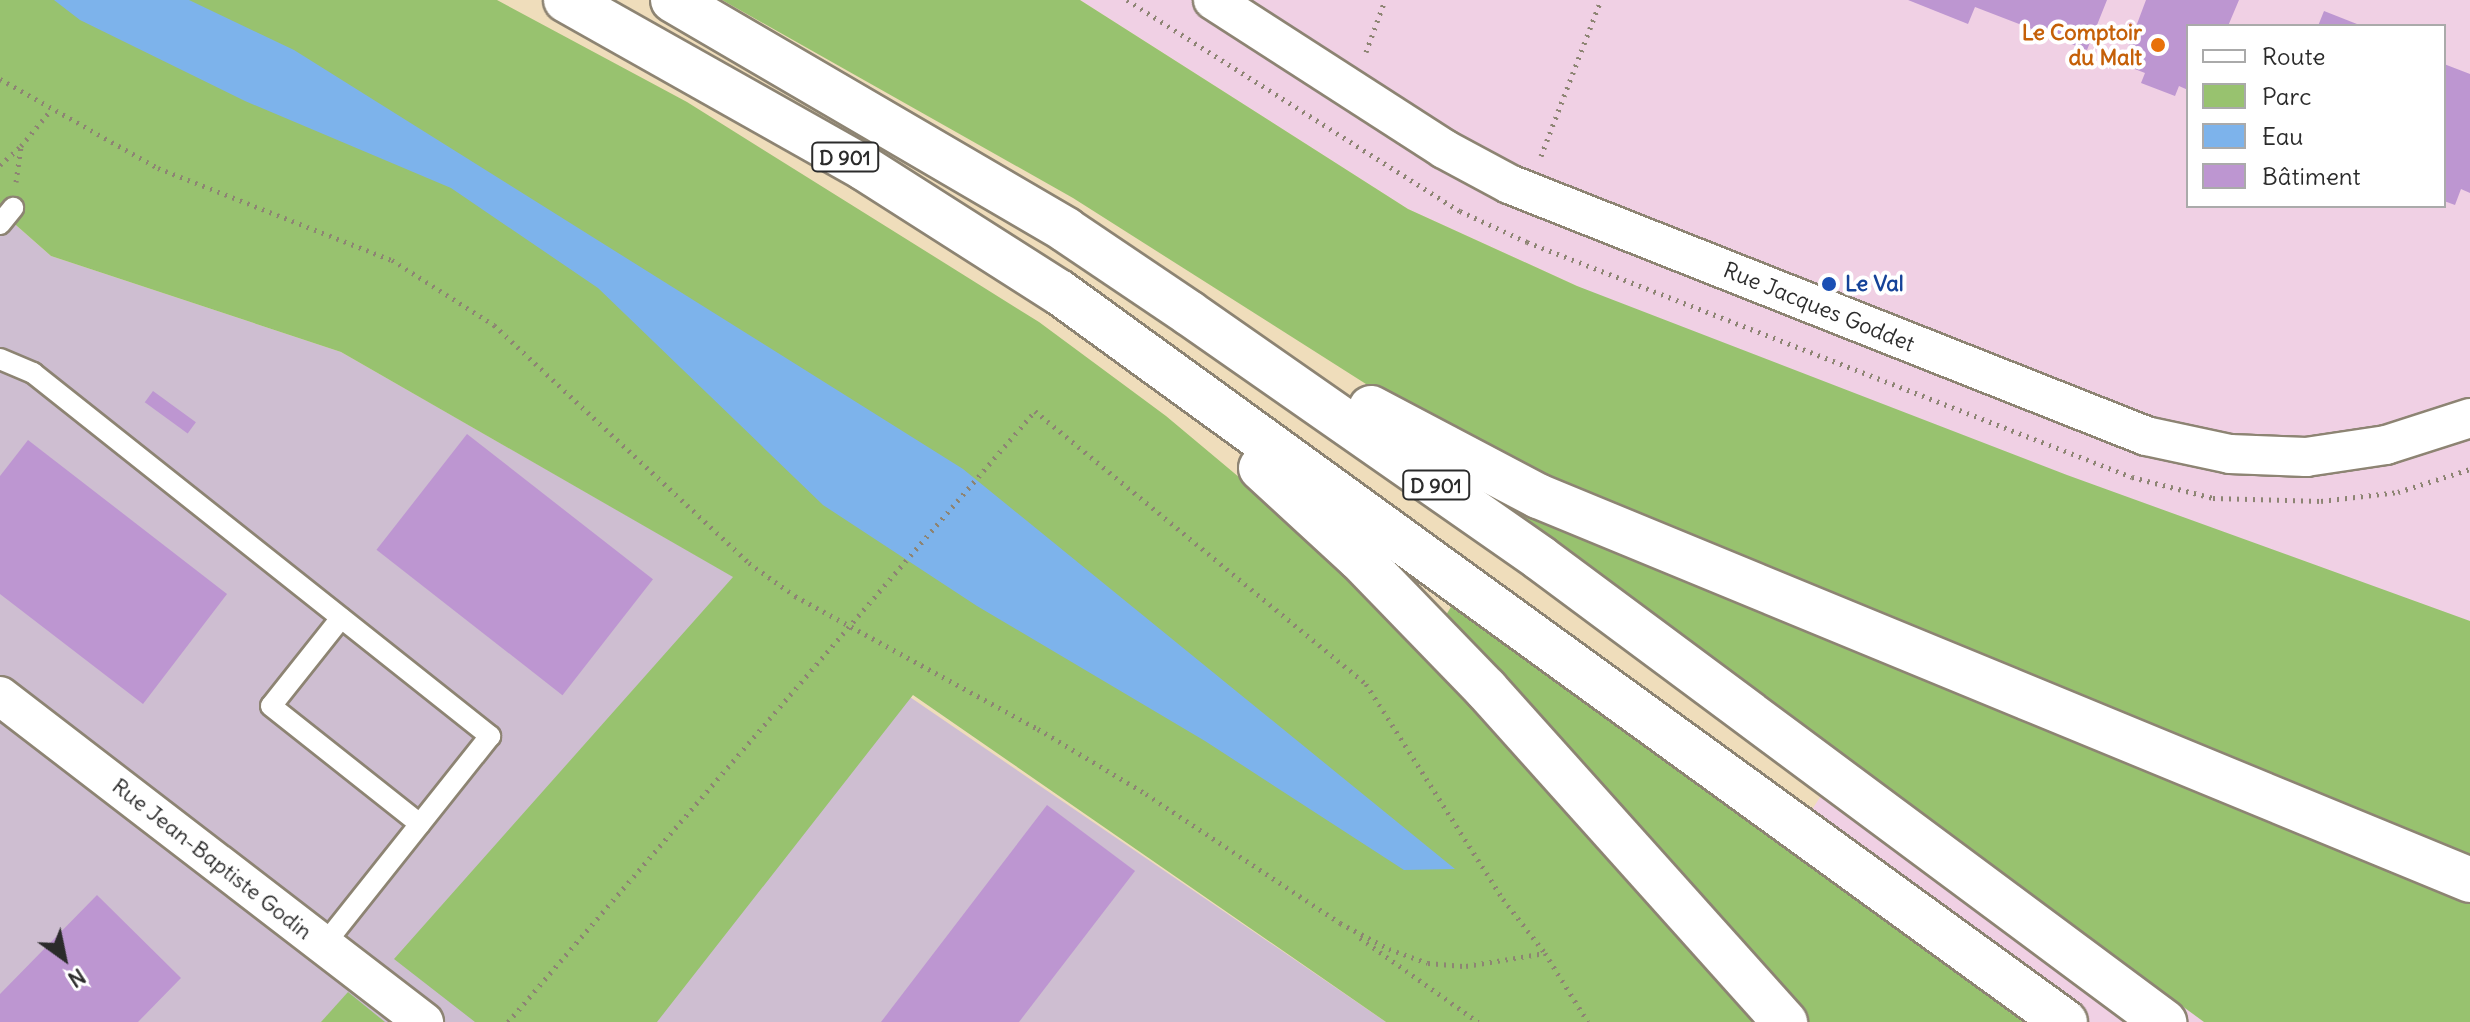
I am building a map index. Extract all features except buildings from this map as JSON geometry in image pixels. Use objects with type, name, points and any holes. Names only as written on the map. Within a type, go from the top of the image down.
[{"type":"main road","name":"D 901","points":[[566,0],[933,210],[1113,331],[2065,1022]]},
{"type":"main road","name":"D 901","points":[[673,0],[1125,269],[1530,550],[2164,1022]]},
{"type":"main road","points":[[1125,269],[1224,317],[1408,430],[1504,480],[2470,880]]},
{"type":"main road","points":[[1113,331],[1401,600],[1785,1022]]},
{"type":"street","name":"Rue Jacques Goddet","points":[[1213,0],[1444,149],[1509,184],[2146,436],[2230,454],[2330,456],[2412,438],[2470,418]]},
{"type":"street","name":"Rue Jean-Baptiste Godin","points":[[0,696],[424,1022]]},
{"type":"lane","points":[[0,359],[33,373],[490,736],[324,945]]},
{"type":"lane","points":[[341,618],[271,706],[420,824]]},
{"type":"path","points":[[1364,56],[1385,0]]},
{"type":"path","points":[[1539,161],[1601,0]]},
{"type":"path","points":[[1351,48],[1377,64]]},
{"type":"path","points":[[0,79],[158,168],[392,260],[444,292],[532,358],[749,563],[848,628],[1133,786],[1340,923],[1478,1022]]},
{"type":"path","points":[[0,165],[21,146],[51,110]]},
{"type":"path","points":[[6,216],[21,146]]},
{"type":"path","points":[[1528,157],[1553,167]]},
{"type":"path","points":[[508,1022],[1035,411],[1366,684],[1503,899],[1545,953],[1588,1022]]},
{"type":"path","points":[[1340,923],[1428,963],[1466,966],[1545,953]]},
{"type":"shaded area","points":[[1080,0],[2470,0],[2470,1022],[1674,1022],[2021,488],[1408,209]]},
{"type":"shaded area","points":[[0,211],[51,256],[341,352],[734,577],[1386,1022],[0,1022]]},
{"type":"green space","points":[[0,0],[497,0],[687,102],[1039,322],[1166,416],[1314,540],[1405,618],[1761,1022],[1386,1022],[913,695],[657,1022],[475,1022],[394,959],[733,577],[341,352],[51,256],[0,211]]},
{"type":"green space","points":[[722,0],[1080,0],[1408,209],[1577,286],[2067,475],[2470,621],[2470,859],[1462,445],[1073,198]]},
{"type":"green space","points":[[1475,489],[2470,895],[2470,1022],[2204,1022]]},
{"type":"green space","points":[[1454,602],[2023,1022],[1807,1022],[1443,620]]},
{"type":"green space","points":[[348,992],[385,1022],[321,1022]]},
{"type":"water","points":[[54,0],[189,0],[294,50],[963,469],[1455,869],[1404,870],[1205,741],[977,606],[823,505],[598,288],[451,188],[245,101],[80,20]]},
{"type":"place","name":"Le Comptoir du Malt","points":[[2158,45]]},
{"type":"place","name":"Le Val","points":[[1829,284]]}]
